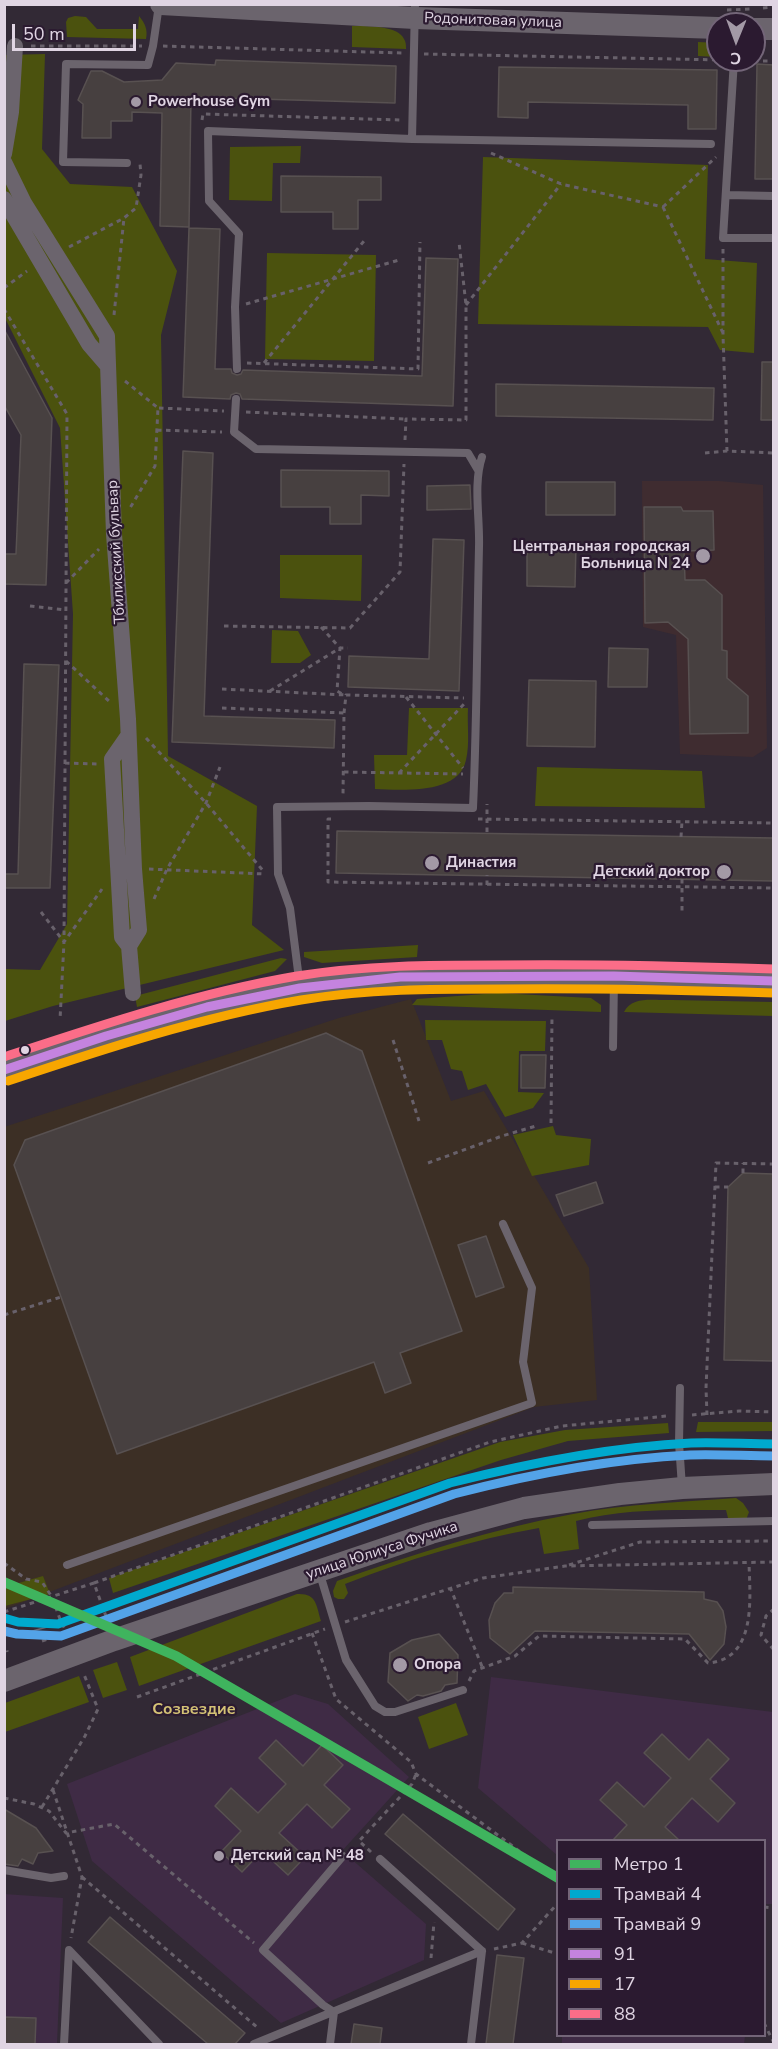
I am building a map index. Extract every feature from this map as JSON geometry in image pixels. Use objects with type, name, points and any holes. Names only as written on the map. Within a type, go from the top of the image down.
[{"type":"street","name":"Родонитовая улица","points":[[160,4],[415,11],[706,27]]},
{"type":"street","points":[[4,154],[11,112],[15,46]]},
{"type":"street","points":[[4,162],[30,213],[107,336]]},
{"type":"street","points":[[4,199],[89,344],[108,366]]},
{"type":"street","name":"Тбилисский бульвар","points":[[107,336],[114,534],[128,719],[126,869]]},
{"type":"street","points":[[112,765],[112,759],[128,736]]},
{"type":"street","name":"Тбилисский бульвар","points":[[112,765],[126,869],[139,930],[129,946],[133,993]]},
{"type":"street","points":[[4,1070],[106,1036],[207,1007],[300,988],[400,977],[614,976],[774,981]]},
{"type":"street","name":"улица Юлиуса Фучика","points":[[4,1681],[431,1533],[524,1508],[620,1494],[682,1488],[774,1484]]},
{"type":"lane","points":[[127,163],[63,162],[66,64],[148,64],[160,4]]},
{"type":"lane","points":[[412,139],[415,11]]},
{"type":"lane","points":[[733,72],[723,238],[774,238]]},
{"type":"lane","points":[[237,366],[235,307],[239,234],[209,201],[208,131],[412,139],[711,144]]},
{"type":"lane","points":[[727,195],[774,196]]},
{"type":"lane","points":[[236,399],[234,432],[256,448],[468,453],[478,470]]},
{"type":"lane","points":[[300,988],[290,908],[278,874],[277,807],[473,808],[478,698],[478,470],[482,457]]},
{"type":"lane","points":[[614,976],[612,1016],[614,1047]]},
{"type":"lane","points":[[67,1565],[532,1403],[524,1362],[532,1288],[503,1224]]},
{"type":"lane","points":[[680,1388],[682,1488]]},
{"type":"lane","points":[[591,1525],[774,1521]]},
{"type":"lane","points":[[319,1571],[346,1660],[375,1706],[386,1713],[395,1712],[463,1690]]},
{"type":"lane","points":[[334,2012],[323,2005],[263,1950],[343,1856]]},
{"type":"lane","points":[[380,1859],[482,1951]]},
{"type":"lane","points":[[4,1870],[51,1878],[64,1876]]},
{"type":"lane","points":[[64,2044],[69,1950],[159,2044]]},
{"type":"lane","points":[[254,2044],[482,1951]]},
{"type":"lane","points":[[471,2044],[482,1951]]},
{"type":"lane","points":[[330,2044],[334,2012]]},
{"type":"path","points":[[15,46],[153,46],[706,59]]},
{"type":"path","points":[[202,125],[203,114],[402,120]]},
{"type":"path","points":[[663,207],[729,146]]},
{"type":"path","points":[[490,153],[561,184],[663,207]]},
{"type":"path","points":[[107,336],[113,329],[124,218],[136,208],[141,175],[140,163],[127,163]]},
{"type":"path","points":[[466,305],[561,184]]},
{"type":"path","points":[[663,207],[723,335]]},
{"type":"path","points":[[723,238],[723,335],[727,452]]},
{"type":"path","points":[[263,364],[364,241]]},
{"type":"path","points":[[237,366],[263,364],[418,369],[420,242]]},
{"type":"path","points":[[158,408],[466,420],[466,305],[459,242]]},
{"type":"path","points":[[235,307],[399,260]]},
{"type":"path","points":[[4,309],[67,414],[64,942],[60,1020]]},
{"type":"path","points":[[224,626],[350,628],[400,572],[406,419]]},
{"type":"path","points":[[156,430],[234,432]]},
{"type":"path","points":[[705,453],[774,453]]},
{"type":"path","points":[[30,606],[65,610]]},
{"type":"path","points":[[321,627],[339,648],[337,691],[346,696]]},
{"type":"path","points":[[268,692],[339,648],[348,648]]},
{"type":"path","points":[[65,660],[128,719],[206,802],[266,874]]},
{"type":"path","points":[[222,689],[346,696],[470,699],[399,773]]},
{"type":"path","points":[[342,806],[346,696]]},
{"type":"path","points":[[406,697],[468,774]]},
{"type":"path","points":[[222,708],[345,713]]},
{"type":"path","points":[[64,763],[112,765]]},
{"type":"path","points":[[468,763],[468,774]]},
{"type":"path","points":[[153,900],[167,869],[206,802],[220,767]]},
{"type":"path","points":[[343,772],[468,774]]},
{"type":"path","points":[[340,819],[328,819],[328,882],[774,888]]},
{"type":"path","points":[[476,819],[774,823]]},
{"type":"path","points":[[681,837],[682,821]]},
{"type":"path","points":[[64,942],[126,869],[278,874]]},
{"type":"path","points":[[487,875],[487,885]]},
{"type":"path","points":[[682,879],[682,911]]},
{"type":"path","points":[[41,912],[64,942]]},
{"type":"path","points":[[551,1123],[552,1014]]},
{"type":"path","points":[[393,1040],[419,1121]]},
{"type":"path","points":[[428,1163],[536,1126]]},
{"type":"path","points":[[707,1415],[706,1388],[716,1163],[774,1164]]},
{"type":"path","points":[[743,1164],[743,1173]]},
{"type":"path","points":[[715,1187],[728,1187]]},
{"type":"path","points":[[4,1315],[61,1297]]},
{"type":"path","points":[[4,1612],[94,1583],[490,1442],[562,1426],[740,1411],[774,1412]]},
{"type":"path","points":[[565,1566],[640,1542],[774,1541]]},
{"type":"path","points":[[137,1697],[312,1633],[483,1578],[565,1566],[774,1562]]},
{"type":"path","points":[[474,1671],[515,1656],[539,1636],[685,1638],[708,1663],[716,1662],[729,1656],[736,1649],[749,1623],[749,1563]]},
{"type":"path","points":[[94,1583],[114,1641]]},
{"type":"path","points":[[450,1587],[483,1669]]},
{"type":"path","points":[[774,1609],[766,1616],[761,1635],[774,1650]]},
{"type":"path","points":[[42,1641],[68,1632]]},
{"type":"path","points":[[312,1633],[336,1699],[411,1762],[416,1774],[556,1879]]},
{"type":"path","points":[[380,1859],[359,1841],[412,1784],[416,1774]]},
{"type":"path","points":[[4,1798],[34,1804],[49,1811],[66,1833],[114,1824],[263,1950]]},
{"type":"path","points":[[82,1877],[269,2037]]},
{"type":"path","points":[[430,1968],[435,1909]]},
{"type":"path","points":[[522,1943],[556,1953]]},
{"type":"path","points":[[766,2025],[774,2043]]},
{"type":"shaded area","name":"Центральная городская Больница N 24","points":[[642,481],[719,481],[763,485],[767,748],[753,757],[680,754],[676,635],[643,627]]},
{"type":"shaded area","points":[[411,999],[451,1101],[484,1091],[589,1268],[597,1400],[534,1407],[5,1609],[4,1127],[339,1018]]},
{"type":"shaded area","points":[[491,1677],[773,1712],[773,1904],[766,1904],[766,1839],[556,1839],[556,1854],[478,1788]]},
{"type":"shaded area","name":"Детский сад № 48","points":[[295,1694],[328,1704],[409,1777],[342,1851],[426,1924],[424,1960],[281,2023],[92,1861],[67,1784]]},
{"type":"shaded area","points":[[4,1894],[63,1898],[57,2044],[5,2044]]},
{"type":"shaded area","points":[[562,2037],[745,2037],[744,2044],[562,2044]]},
{"type":"green space","points":[[139,16],[146,27],[146,39],[67,37],[66,22],[68,18],[86,17],[97,29],[138,29]]},
{"type":"green space","points":[[352,26],[381,27],[395,31],[401,34],[406,42],[406,49],[352,47]]},
{"type":"green space","points":[[698,42],[706,42],[706,56],[698,56]]},
{"type":"green space","points":[[45,54],[42,149],[70,184],[132,187],[177,271],[161,335],[168,756],[257,806],[252,925],[284,950],[53,1006],[5,1021],[5,969],[40,970],[67,924],[73,614],[60,428],[5,318],[5,55]]},
{"type":"green space","points":[[301,146],[300,163],[273,163],[272,201],[229,200],[230,147]]},
{"type":"green space","points":[[483,157],[708,165],[705,259],[757,263],[754,353],[720,350],[708,327],[478,324]]},
{"type":"green space","points":[[267,253],[376,255],[374,361],[265,359]]},
{"type":"green space","points":[[280,555],[362,555],[361,601],[280,598]]},
{"type":"green space","points":[[272,630],[298,631],[311,655],[300,663],[271,663]]},
{"type":"green space","points":[[409,708],[468,708],[466,760],[461,771],[441,785],[399,790],[375,789],[374,755],[407,755]]},
{"type":"green space","points":[[537,767],[702,771],[705,808],[535,806]]},
{"type":"green space","points":[[418,945],[417,957],[322,963],[304,957],[304,952]]},
{"type":"green space","points":[[281,958],[287,959],[275,971],[137,1007],[135,996]]},
{"type":"green space","points":[[498,993],[591,998],[601,1005],[601,1012],[412,1005],[417,999]]},
{"type":"green space","points":[[652,1000],[773,1002],[773,1016],[624,1012],[633,1003]]},
{"type":"green space","points":[[425,1020],[546,1021],[545,1051],[519,1051],[518,1092],[544,1093],[533,1108],[505,1117],[486,1084],[468,1090],[462,1071],[451,1069],[442,1040],[426,1040]]},
{"type":"green space","points":[[553,1126],[556,1135],[591,1139],[589,1165],[532,1176],[513,1135]]},
{"type":"green space","points":[[698,1422],[773,1422],[773,1431],[696,1432]]},
{"type":"green space","points":[[668,1423],[669,1433],[568,1441],[501,1460],[113,1593],[109,1578],[500,1442],[565,1430]]},
{"type":"green space","points":[[736,1498],[749,1512],[746,1520],[728,1518],[726,1510],[650,1511],[594,1517],[576,1521],[579,1549],[544,1554],[539,1528],[465,1544],[392,1566],[345,1584],[348,1593],[344,1599],[334,1597],[333,1591],[337,1581],[424,1552],[513,1527],[614,1508]]},
{"type":"green space","points":[[43,1576],[50,1594],[5,1606],[5,1587]]},
{"type":"green space","points":[[297,1594],[304,1594],[315,1601],[321,1621],[139,1686],[130,1657]]},
{"type":"green space","points":[[117,1662],[127,1690],[103,1698],[93,1670]]},
{"type":"green space","points":[[79,1676],[89,1702],[5,1732],[5,1703]]},
{"type":"green space","points":[[456,1703],[468,1735],[429,1749],[418,1717]]},
{"type":"building","points":[[216,60],[396,66],[395,103],[191,97],[189,227],[160,226],[162,113],[132,112],[132,121],[111,121],[111,138],[82,138],[83,104],[78,100],[91,71],[102,71],[124,82],[162,80],[176,63],[215,65]]},
{"type":"building","points":[[766,65],[774,65],[774,179],[755,179],[757,72],[766,72]]},
{"type":"building","points":[[499,67],[706,70],[706,72],[717,72],[716,129],[688,129],[688,105],[528,102],[528,118],[498,117]]},
{"type":"building","points":[[281,176],[381,177],[381,200],[358,200],[358,229],[333,229],[333,212],[281,212]]},
{"type":"building","points":[[189,228],[220,229],[215,369],[231,369],[232,373],[237,375],[243,370],[422,376],[426,258],[458,259],[453,406],[242,399],[240,394],[236,393],[231,395],[230,399],[183,397]]},
{"type":"building","points":[[4,329],[52,418],[46,585],[4,584],[4,554],[16,554],[21,435],[4,405]]},
{"type":"building","points":[[762,362],[774,362],[774,420],[761,420]]},
{"type":"building","points":[[496,384],[714,388],[713,420],[496,416]]},
{"type":"building","points":[[183,451],[213,453],[204,716],[335,720],[334,748],[172,742]]},
{"type":"building","points":[[281,470],[389,471],[389,496],[361,495],[361,524],[330,524],[330,507],[281,507]]},
{"type":"building","points":[[546,482],[615,482],[615,515],[546,515]]},
{"type":"building","points":[[470,485],[471,509],[427,510],[427,486]]},
{"type":"building","points":[[644,507],[681,507],[683,511],[713,511],[714,550],[684,551],[685,580],[705,580],[722,595],[722,650],[727,651],[727,678],[748,696],[748,733],[690,734],[688,639],[668,622],[645,623]]},
{"type":"building","points":[[433,539],[464,540],[459,691],[348,687],[349,656],[429,659]]},
{"type":"building","points":[[527,543],[576,544],[575,587],[527,586]]},
{"type":"building","points":[[609,648],[648,649],[647,687],[608,687]]},
{"type":"building","points":[[24,664],[59,665],[50,888],[4,888],[4,874],[18,874]]},
{"type":"building","points":[[529,680],[596,681],[595,747],[527,746]]},
{"type":"building","points":[[337,831],[774,838],[774,881],[336,873]]},
{"type":"building","points":[[326,1033],[362,1051],[462,1331],[400,1353],[411,1383],[385,1393],[374,1362],[117,1454],[14,1165],[25,1140]]},
{"type":"building","points":[[521,1055],[546,1055],[545,1088],[521,1088]]},
{"type":"building","points":[[743,1173],[774,1174],[774,1361],[724,1360],[728,1187]]},
{"type":"building","points":[[596,1182],[603,1203],[564,1216],[556,1195]]},
{"type":"building","points":[[486,1236],[504,1287],[476,1297],[458,1245]]},
{"type":"building","points":[[513,1587],[704,1592],[704,1599],[717,1602],[723,1611],[726,1627],[724,1644],[710,1660],[689,1634],[535,1631],[510,1654],[490,1638],[489,1620],[495,1603],[504,1593],[513,1593]]},
{"type":"building","points":[[439,1634],[458,1655],[457,1683],[445,1685],[441,1691],[423,1696],[417,1695],[408,1701],[388,1682],[390,1653],[412,1640]]},
{"type":"building","points":[[662,1734],[689,1760],[708,1739],[729,1759],[710,1779],[735,1803],[718,1822],[692,1798],[665,1827],[678,1839],[614,1839],[627,1825],[600,1800],[617,1782],[644,1807],[671,1778],[644,1753]]},
{"type":"building","points":[[276,1740],[303,1766],[322,1745],[343,1765],[324,1785],[350,1809],[332,1828],[307,1804],[279,1833],[305,1857],[288,1875],[262,1851],[242,1872],[221,1852],[241,1831],[215,1806],[231,1788],[258,1813],[286,1784],[259,1758]]},
{"type":"building","points":[[4,1809],[36,1828],[53,1851],[38,1853],[33,1864],[22,1859],[18,1866],[4,1864]]},
{"type":"building","points":[[403,1814],[515,1909],[498,1930],[385,1834]]},
{"type":"building","points":[[110,1917],[245,2033],[235,2044],[208,2044],[88,1942]]},
{"type":"building","points":[[497,1955],[524,1958],[513,2044],[486,2044]]},
{"type":"building","points":[[4,2017],[36,2018],[35,2044],[4,2044]]},
{"type":"building","points":[[354,2024],[382,2028],[380,2044],[351,2044]]},
{"type":"tram line","name":"4","points":[[4,1618],[18,1622],[58,1624],[450,1483],[509,1469],[600,1452],[660,1445],[774,1444]]},
{"type":"tram line","name":"9","points":[[4,1631],[17,1634],[61,1636],[454,1494],[512,1480],[571,1468],[660,1457],[774,1456]]},
{"type":"tram line","points":[[4,1621],[18,1622]]},
{"type":"tram line","points":[[4,1634],[18,1635],[58,1624]]},
{"type":"tram line","points":[[4,1652],[8,1651]]},
{"type":"metro line","name":"1","points":[[4,1582],[176,1656],[556,1877]]},
{"type":"transit line","name":"88","points":[[4,1057],[113,1022],[223,991],[322,972],[450,965],[603,965],[774,969]]},
{"type":"transit line","name":"91","points":[[4,1070],[106,1036],[207,1007],[300,988],[400,977],[614,976],[774,981]]},
{"type":"transit line","name":"17","points":[[8,1081],[117,1046],[227,1015],[326,996],[451,989],[603,989],[774,993]]},
{"type":"place","name":"Powerhouse Gym","points":[[136,102]]},
{"type":"place","name":"Центральная городская Больница N 24","points":[[703,556]]},
{"type":"place","name":"Династия","points":[[432,863]]},
{"type":"place","name":"Детский доктор","points":[[724,872]]},
{"type":"place","name":"Опора","points":[[400,1665]]},
{"type":"place","name":"Детский сад № 48","points":[[219,1856]]},
{"type":"district","name":"Созвездие","points":[[194,1710]]}]
